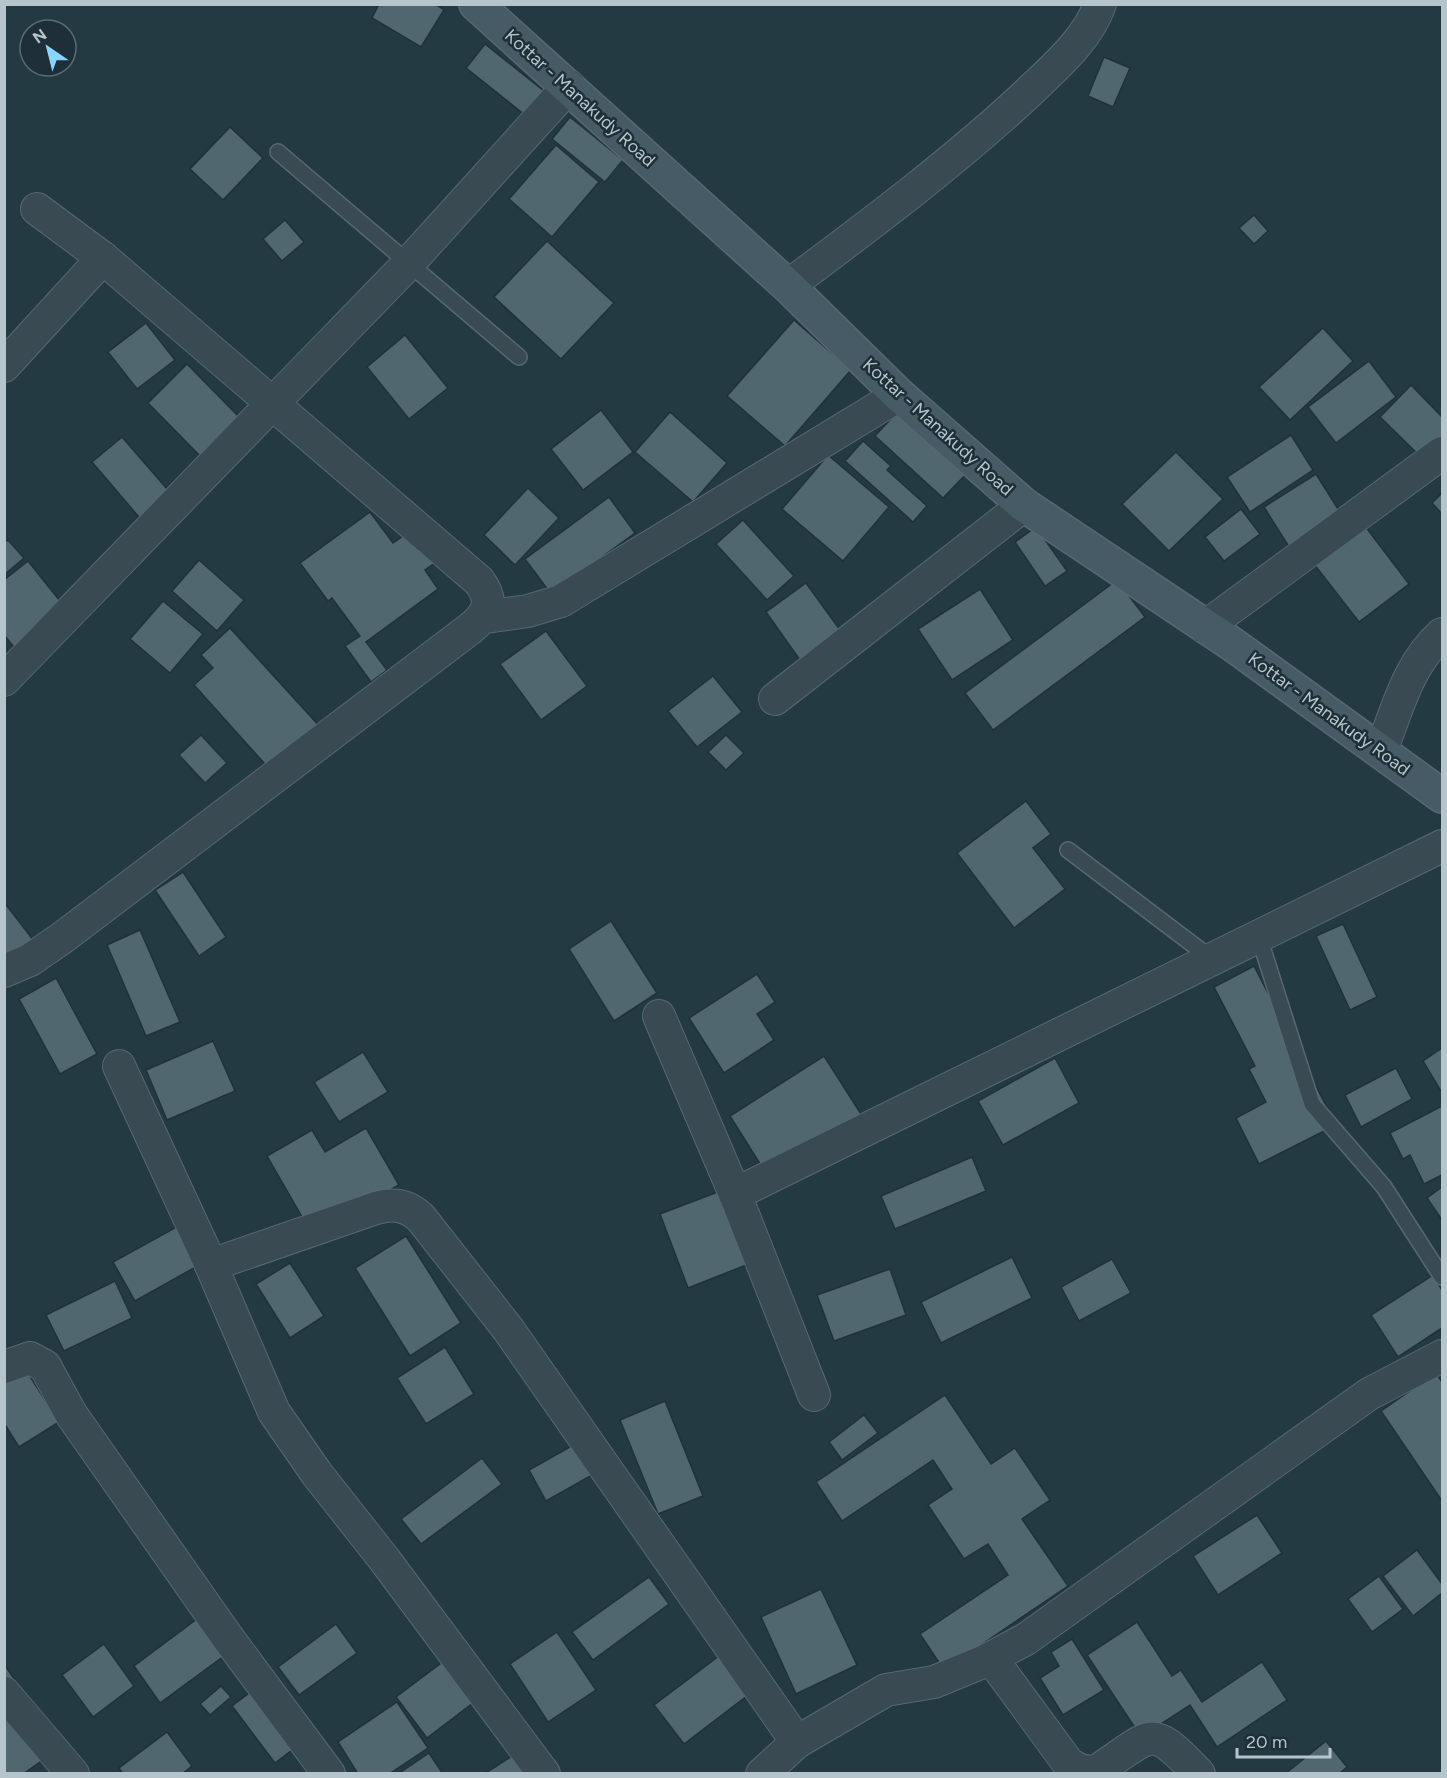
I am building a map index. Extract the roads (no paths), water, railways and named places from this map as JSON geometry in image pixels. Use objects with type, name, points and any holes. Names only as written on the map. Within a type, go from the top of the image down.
[{"type":"main road","name":"Kottar - Manakudy Road","points":[[476,4],[788,286],[899,395],[1023,505],[1205,627],[1443,796]]},
{"type":"street","points":[[788,286],[915,191],[986,132],[1057,65],[1095,19],[1100,4]]},
{"type":"street","points":[[5,680],[408,264],[569,86]]},
{"type":"street","points":[[37,209],[103,258],[479,581],[487,592],[489,604],[485,617]]},
{"type":"street","points":[[4,366],[103,258]]},
{"type":"street","points":[[4,971],[30,960],[62,938],[485,617],[528,611],[561,601],[899,395]]},
{"type":"street","points":[[1205,627],[1443,453]]},
{"type":"street","points":[[775,699],[1023,505]]},
{"type":"street","points":[[1381,752],[1416,663],[1426,649],[1443,634]]},
{"type":"street","points":[[735,1194],[1443,846]]},
{"type":"street","points":[[659,1016],[735,1194],[814,1395]]},
{"type":"street","points":[[119,1066],[211,1265],[274,1412],[316,1474],[384,1559],[544,1773]]},
{"type":"street","points":[[211,1265],[376,1208],[395,1205],[410,1209],[421,1218],[508,1329],[797,1742]]},
{"type":"street","points":[[762,1773],[797,1742],[886,1690],[933,1682],[991,1658],[1026,1640],[1369,1394],[1443,1356]]},
{"type":"street","points":[[4,1366],[30,1358],[45,1366],[71,1414],[112,1473],[228,1638],[330,1773]]},
{"type":"street","points":[[991,1658],[1068,1763],[1078,1770],[1089,1773],[1097,1771],[1148,1738],[1158,1737],[1168,1742],[1199,1773]]},
{"type":"street","points":[[4,1693],[73,1773]]},
{"type":"lane","points":[[278,152],[519,357]]},
{"type":"lane","points":[[1068,850],[1212,959]]},
{"type":"lane","points":[[1260,937],[1312,1104],[1384,1187],[1443,1277]]}]
